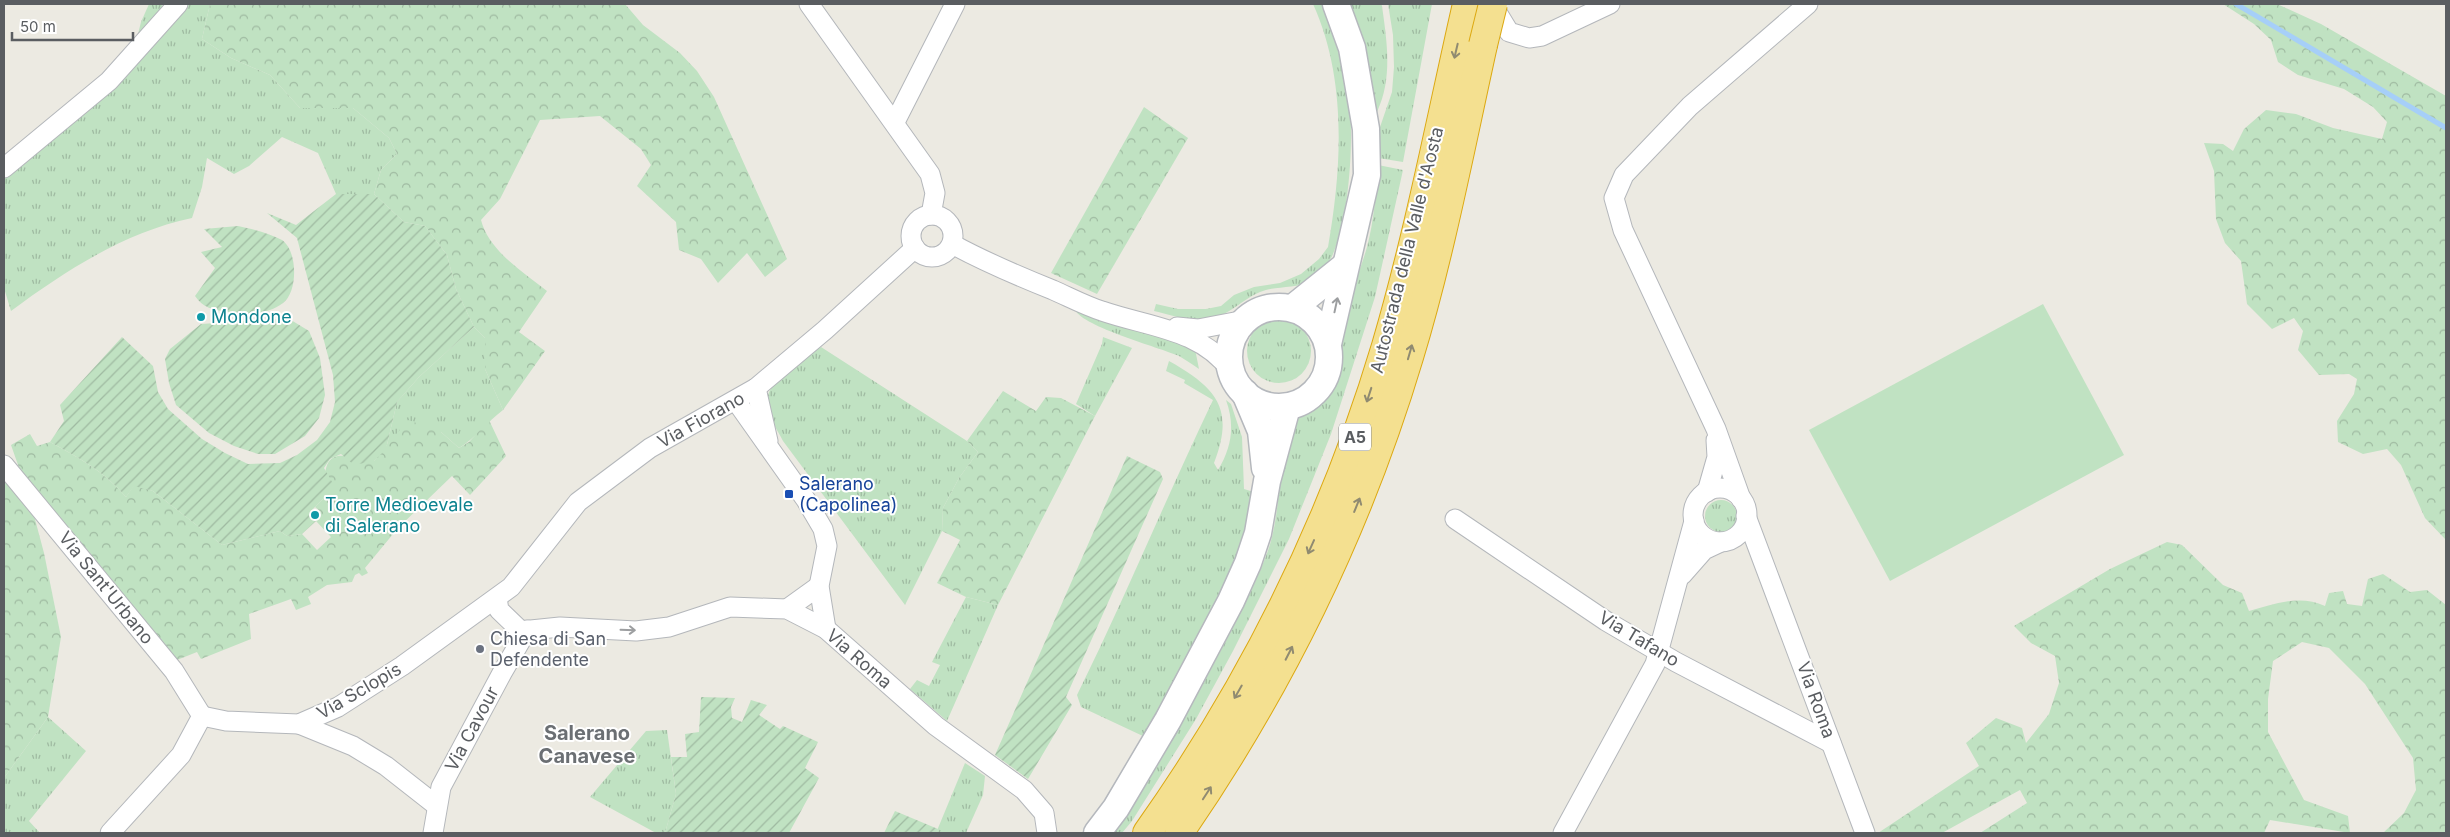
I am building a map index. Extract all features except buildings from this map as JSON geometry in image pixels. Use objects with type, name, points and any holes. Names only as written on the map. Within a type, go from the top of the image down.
[{"type":"highway","name":"Autostrada della Valle d'Aosta","points":[[1147,833],[1202,752],[1248,674],[1278,617],[1339,479],[1386,346],[1405,275],[1467,4]]},
{"type":"highway","name":"Autostrada della Valle d'Aosta","points":[[1179,833],[1233,753],[1271,688],[1334,561],[1366,483],[1406,365],[1428,289],[1492,4]]},
{"type":"main road","points":[[1245,394],[1266,405],[1287,407],[1308,398],[1325,379],[1329,364],[1328,344],[1367,175],[1366,129],[1352,48],[1336,4]]},
{"type":"main road","points":[[1294,307],[1345,266]]},
{"type":"main road","points":[[1267,481],[1261,431],[1245,394],[1231,371],[1230,347],[1233,339],[1245,320],[1260,310],[1270,307],[1294,307],[1316,322],[1328,344]]},
{"type":"main road","points":[[1097,833],[1116,808],[1168,720],[1231,601],[1258,533],[1267,481],[1287,407]]},
{"type":"street","points":[[4,168],[109,80],[178,4]]},
{"type":"street","points":[[809,4],[895,122],[930,174],[935,193],[931,215]]},
{"type":"street","points":[[895,122],[955,4]]},
{"type":"street","points":[[1492,4],[1509,32],[1529,38],[1558,30],[1610,4]]},
{"type":"street","name":"Via Roma","points":[[1808,4],[1690,106],[1624,174],[1614,198],[1623,230],[1716,429],[1831,744],[1866,833]]},
{"type":"street","points":[[925,216],[942,217],[950,224],[954,234],[952,244],[947,252],[939,256],[930,257],[921,254],[915,248],[911,236],[915,224],[925,216]]},
{"type":"street","points":[[952,244],[990,265],[1102,311],[1155,325],[1206,345],[1221,356],[1231,371]]},
{"type":"street","name":"Via Fiorano","points":[[497,598],[511,587],[578,502],[650,448],[756,388],[825,330],[915,248]]},
{"type":"street","points":[[1155,325],[1198,329],[1245,320]]},
{"type":"street","points":[[756,388],[771,452]]},
{"type":"street","points":[[736,401],[806,500],[823,530],[827,546],[819,586],[826,629]]},
{"type":"street","points":[[1707,492],[1717,457],[1716,429]]},
{"type":"street","name":"Via Sant'Urbano","points":[[4,465],[174,671],[202,716]]},
{"type":"street","points":[[1564,833],[1655,664],[1680,578],[1694,521],[1695,504],[1707,492],[1714,489],[1729,490],[1744,508],[1745,525],[1727,540],[1704,550],[1680,578]]},
{"type":"street","name":"Via Tafano","points":[[1455,519],[1606,620],[1658,652],[1831,744]]},
{"type":"street","points":[[1694,521],[1704,536],[1727,540]]},
{"type":"street","name":"Via Roma","points":[[1727,540],[1766,566]]},
{"type":"street","points":[[787,609],[819,586]]},
{"type":"street","points":[[497,598],[499,610],[521,631],[527,630]]},
{"type":"street","name":"Via Sclopis","points":[[202,716],[226,721],[298,724],[346,702],[402,666],[497,598]]},
{"type":"street","name":"Via Roma","points":[[527,630],[560,627],[636,631],[669,626],[730,607],[787,609],[826,629],[936,726],[1024,790],[1044,813],[1047,833]]},
{"type":"street","name":"Via Cavour","points":[[434,833],[441,787],[527,630]]},
{"type":"street","points":[[110,833],[181,756],[202,716]]},
{"type":"street","points":[[298,724],[353,746],[386,766],[437,806]]},
{"type":"green space","points":[[149,4],[163,4],[158,15],[137,38],[141,22]]},
{"type":"green space","points":[[184,4],[210,4],[202,39],[231,58],[270,75],[300,108],[353,108],[389,138],[397,154],[381,170],[374,194],[336,194],[318,153],[282,137],[249,166],[234,174],[207,158],[202,187],[192,218],[167,224],[120,243],[74,268],[11,311],[4,288],[4,178]]},
{"type":"green space","points":[[210,4],[625,4],[643,25],[680,53],[697,71],[714,97],[787,259],[765,277],[747,253],[718,283],[701,259],[679,250],[676,222],[637,186],[651,165],[641,149],[600,116],[540,120],[500,199],[481,220],[491,242],[499,251],[547,291],[519,332],[545,351],[503,410],[485,369],[485,338],[474,327],[456,289],[447,255],[425,226],[404,222],[374,194],[381,170],[397,154],[389,138],[353,108],[300,108],[270,75],[231,58],[202,39]]},
{"type":"green space","points":[[1313,4],[1323,4],[1325,8],[1345,73],[1349,96],[1351,154],[1347,198],[1339,238],[1332,257],[1311,280],[1299,285],[1260,292],[1217,317],[1196,320],[1154,311],[1156,304],[1178,309],[1206,309],[1221,306],[1234,295],[1254,287],[1280,283],[1301,274],[1319,259],[1328,247],[1336,186],[1338,124],[1332,62]]},
{"type":"green space","points":[[1348,4],[1381,4],[1382,6],[1387,46],[1387,73],[1382,99],[1377,112],[1365,50]]},
{"type":"green space","points":[[1388,4],[1432,4],[1403,162],[1378,158],[1379,130],[1392,92],[1394,67],[1393,35]]},
{"type":"green space","points":[[2223,4],[2277,4],[2321,24],[2446,96],[2446,540],[2425,518],[2401,465],[2387,449],[2363,454],[2338,442],[2337,421],[2354,394],[2357,379],[2349,374],[2319,375],[2298,350],[2303,331],[2294,318],[2272,329],[2247,304],[2241,261],[2225,243],[2216,219],[2214,171],[2204,143],[2223,144],[2233,151],[2244,129],[2266,110],[2296,114],[2333,128],[2382,139],[2387,122],[2373,107],[2344,89],[2298,75],[2278,62],[2271,40],[2254,24]]},
{"type":"green space","points":[[1144,107],[1188,138],[1097,294],[1051,273]]},
{"type":"green space","points":[[1378,165],[1403,170],[1375,297],[1331,434],[1289,539],[1233,651],[1196,719],[1132,821],[1122,833],[1114,833],[1150,779],[1193,703],[1244,605],[1266,556],[1275,525],[1283,461],[1292,430],[1296,422],[1327,389],[1339,369],[1341,330],[1369,237]]},
{"type":"green space","points":[[336,194],[374,194],[404,222],[425,226],[447,255],[456,289],[474,327],[419,377],[397,402],[386,449],[374,461],[354,465],[341,454],[330,459],[324,468],[335,487],[310,512],[316,521],[302,534],[287,536],[280,531],[222,545],[153,491],[134,486],[126,497],[109,480],[81,459],[50,442],[64,421],[60,405],[122,337],[153,366],[158,392],[168,409],[202,439],[225,453],[248,464],[280,463],[297,455],[317,440],[330,422],[335,402],[333,375],[297,238],[267,213],[296,225]]},
{"type":"green space","points":[[238,226],[266,233],[282,240],[291,253],[294,272],[291,290],[288,298],[277,307],[249,314],[235,313],[209,308],[195,296],[215,268],[201,252],[222,247],[204,229]]},
{"type":"green space","points":[[2043,304],[2124,455],[1890,581],[1809,430]]},
{"type":"green space","points":[[1075,310],[1111,324],[1182,343],[1195,349],[1199,369],[1179,356],[1106,330],[1081,316]]},
{"type":"green space","points":[[272,319],[291,320],[309,331],[320,358],[325,395],[319,418],[305,436],[275,454],[258,454],[234,446],[209,433],[176,405],[169,383],[165,359],[170,349],[201,324]]},
{"type":"green space","points":[[1273,319],[1285,319],[1302,328],[1309,339],[1311,351],[1309,363],[1302,374],[1285,383],[1273,383],[1261,378],[1252,369],[1247,357],[1247,345],[1252,333],[1261,324]]},
{"type":"green space","points":[[474,327],[485,338],[485,369],[503,410],[471,440],[459,448],[441,432],[386,449],[397,402],[419,377]]},
{"type":"green space","points":[[1103,337],[1132,348],[1095,416],[1076,404],[1102,344]]},
{"type":"green space","points":[[821,347],[967,441],[978,452],[959,478],[943,508],[942,531],[905,605],[783,441],[768,411],[767,401],[769,392],[774,384],[788,370]]},
{"type":"green space","points":[[1169,361],[1199,381],[1210,391],[1217,402],[1222,414],[1223,428],[1214,463],[1218,470],[1231,436],[1231,418],[1226,400],[1231,404],[1242,437],[1244,489],[1257,493],[1238,560],[1145,737],[1081,707],[1077,695],[1213,400],[1184,383],[1185,380],[1166,371]]},
{"type":"green space","points":[[1003,391],[1036,411],[1046,397],[1061,398],[1095,416],[998,605],[966,597],[937,583],[960,540],[942,531],[943,508],[959,478],[978,452],[967,441]]},
{"type":"green space","points":[[408,420],[441,432],[459,448],[469,442],[489,420],[506,456],[470,495],[452,476],[398,528],[365,568],[368,573],[362,576],[359,573],[355,575],[352,582],[327,585],[308,597],[311,604],[296,610],[291,599],[249,614],[251,639],[201,659],[197,652],[177,660],[24,482],[11,445],[30,434],[37,446],[50,442],[81,459],[109,480],[126,497],[134,485],[153,491],[222,545],[280,531],[287,536],[302,534],[317,550],[331,537],[316,521],[315,517],[321,512],[315,507],[323,499],[325,471],[328,463],[332,458],[338,456],[374,461]]},
{"type":"green space","points":[[1127,456],[1160,472],[1163,479],[1066,697],[1072,705],[1028,779],[995,755]]},
{"type":"green space","points":[[4,474],[32,508],[44,553],[61,637],[48,717],[4,778]]},
{"type":"green space","points":[[1721,500],[1733,504],[1737,516],[1733,528],[1721,532],[1709,528],[1705,516],[1709,504]]},
{"type":"green space","points":[[2167,542],[2182,545],[2223,585],[2242,593],[2249,611],[2277,603],[2297,600],[2316,602],[2325,606],[2329,593],[2343,591],[2347,604],[2362,606],[2368,579],[2383,574],[2410,592],[2427,590],[2446,605],[2446,833],[2383,833],[2404,813],[2416,790],[2413,758],[2365,684],[2329,648],[2302,642],[2273,661],[2268,699],[2268,732],[2304,800],[2348,816],[2350,833],[2270,820],[2264,833],[1980,833],[2027,803],[2020,790],[1942,833],[1878,833],[1979,766],[1966,743],[1996,718],[2022,728],[2026,743],[2049,714],[2059,683],[2055,656],[2031,643],[2014,626],[2110,569]]},
{"type":"green space","points":[[966,597],[998,605],[947,721],[910,689],[917,680],[929,686],[940,665],[932,662]]},
{"type":"green space","points":[[701,697],[735,698],[731,707],[732,718],[742,722],[751,700],[767,705],[759,715],[780,729],[783,726],[818,742],[805,768],[819,778],[789,833],[665,833],[676,794],[671,757],[687,757],[685,734],[699,732]]},
{"type":"green space","points":[[48,717],[86,751],[29,821],[40,833],[4,833],[4,778]]},
{"type":"green space","points":[[667,730],[676,794],[665,833],[656,833],[590,797],[646,731]]},
{"type":"green space","points":[[965,763],[985,776],[983,795],[966,833],[936,833]]},
{"type":"green space","points":[[895,811],[938,829],[936,833],[884,833]]},
{"type":"waterway","points":[[2236,4],[2446,128]]},
{"type":"place","name":"Mondone","points":[[201,317]]},
{"type":"place","name":"Salerano (Capolinea)","points":[[789,494]]},
{"type":"place","name":"Torre Medioevale di Salerano","points":[[315,515]]},
{"type":"place","name":"Chiesa di San Defendente","points":[[480,649]]},
{"type":"district","name":"Salerano Canavese","points":[[587,744]]}]
